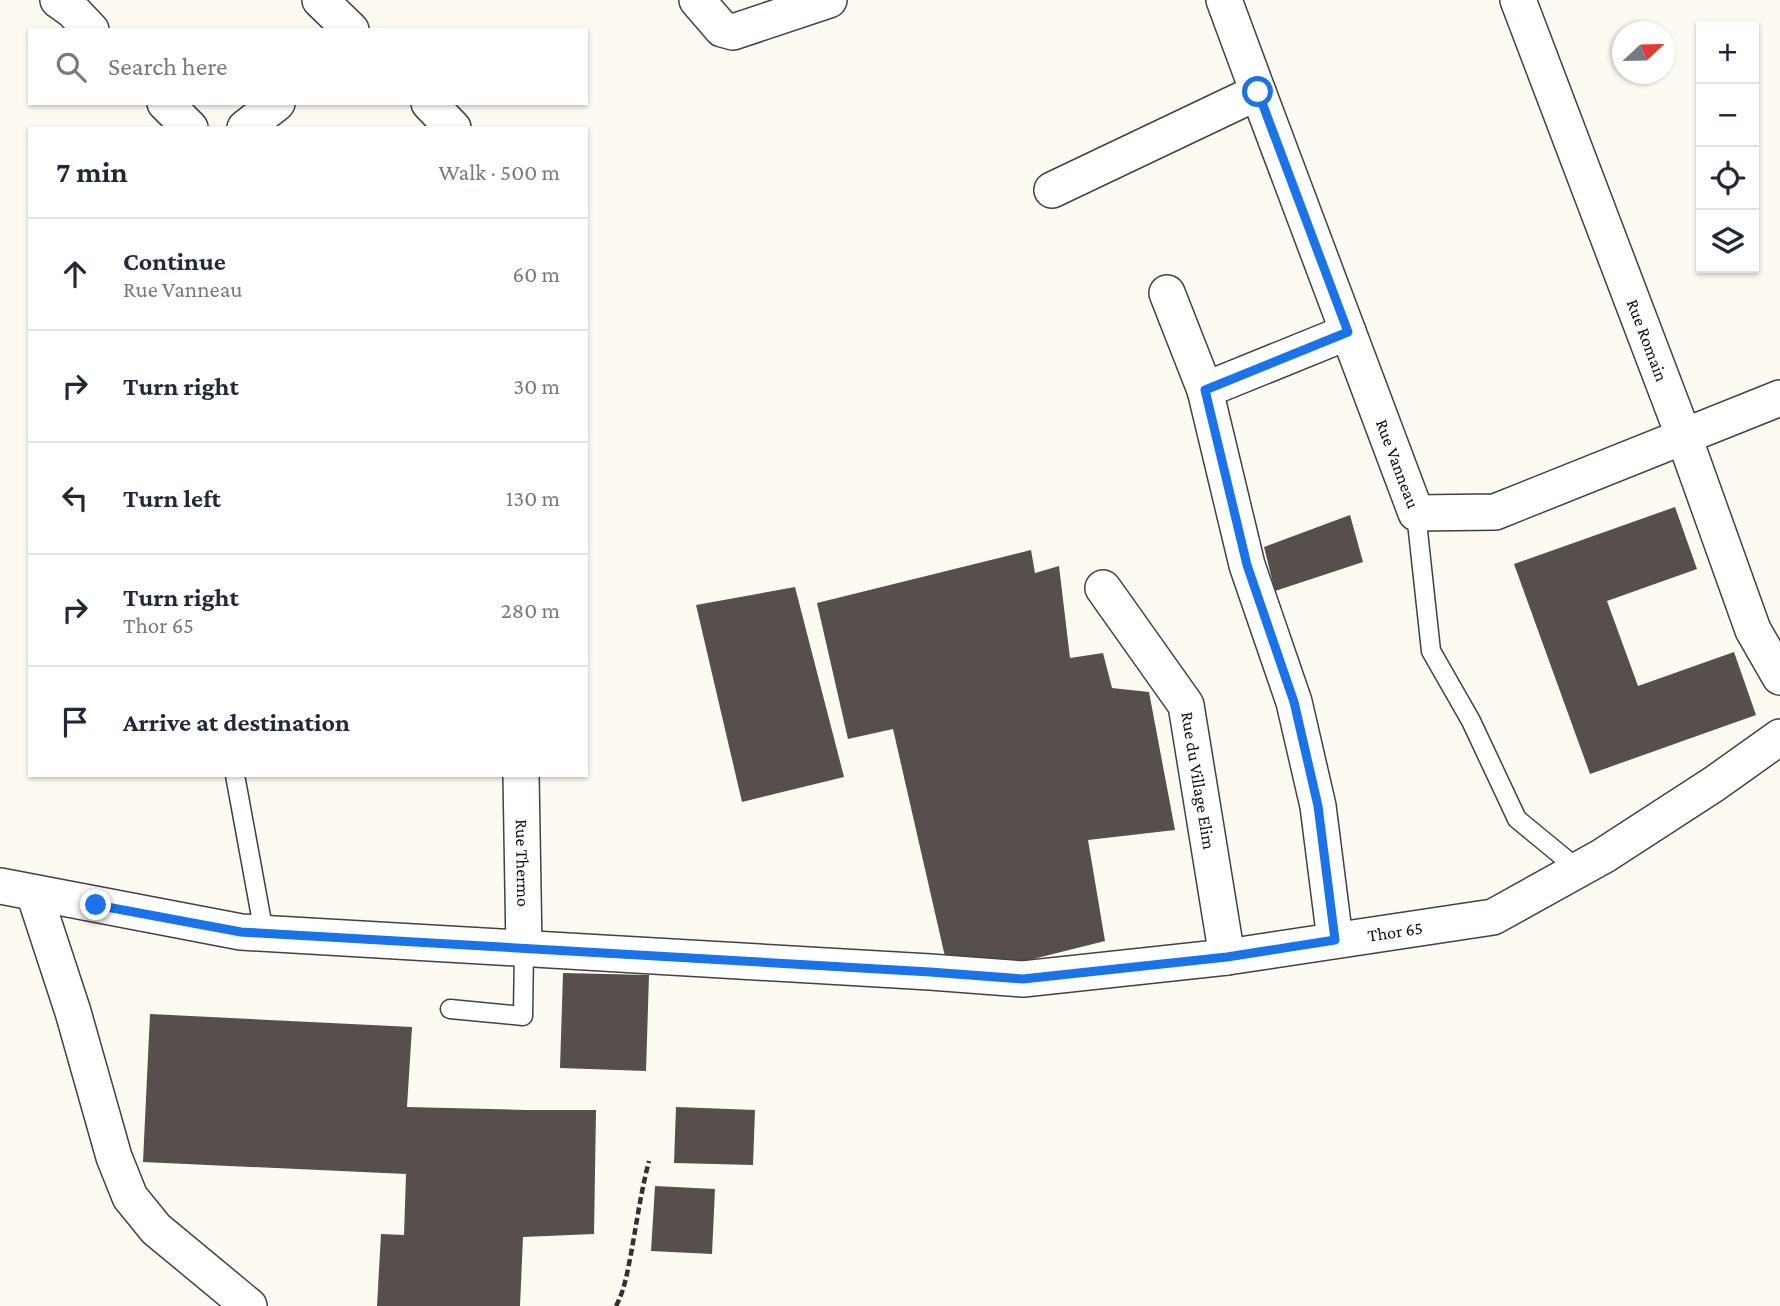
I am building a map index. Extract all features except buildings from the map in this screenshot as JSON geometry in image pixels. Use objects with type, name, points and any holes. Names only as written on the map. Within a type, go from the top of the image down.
[{"type":"street","points":[[58,0],[89,28]]},
{"type":"street","points":[[320,0],[346,28]]},
{"type":"street","points":[[697,0],[722,29],[733,32],[828,0]]},
{"type":"street","name":"Rue Vanneau","points":[[1224,0],[1416,513],[1495,512],[1780,398]]},
{"type":"street","name":"Rue Romain","points":[[1518,0],[1684,437],[1753,630],[1780,677]]},
{"type":"street","points":[[1052,190],[1258,92]]},
{"type":"street","points":[[167,105],[188,126]]},
{"type":"street","points":[[248,126],[274,105]]},
{"type":"street","points":[[431,105],[451,126]]},
{"type":"street","points":[[1167,293],[1205,390],[1247,565],[1297,715],[1318,806],[1335,940]]},
{"type":"street","points":[[1205,390],[1348,332]]},
{"type":"street","name":"Rue du Village Elim","points":[[1103,588],[1186,705],[1227,957]]},
{"type":"street","name":"Thor 65","points":[[0,886],[241,932],[1023,979],[1227,957],[1493,917],[1603,856],[1714,784],[1780,737]]},
{"type":"street","name":"Rue Thermo","points":[[521,777],[524,949]]},
{"type":"street","points":[[34,893],[73,1012],[114,1157],[130,1197],[156,1229],[249,1306]]},
{"type":"lane","points":[[1416,513],[1431,651],[1472,721],[1517,819],[1578,870]]},
{"type":"lane","points":[[235,777],[264,933]]},
{"type":"lane","points":[[450,1009],[523,1016],[524,949]]},
{"type":"path","points":[[616,1306],[622,1296],[649,1161]]},
{"type":"route","points":[[96,905],[241,932],[1023,979],[1227,957],[1335,940],[1318,806],[1294,702],[1247,565],[1205,390],[1348,332],[1258,92]]}]
